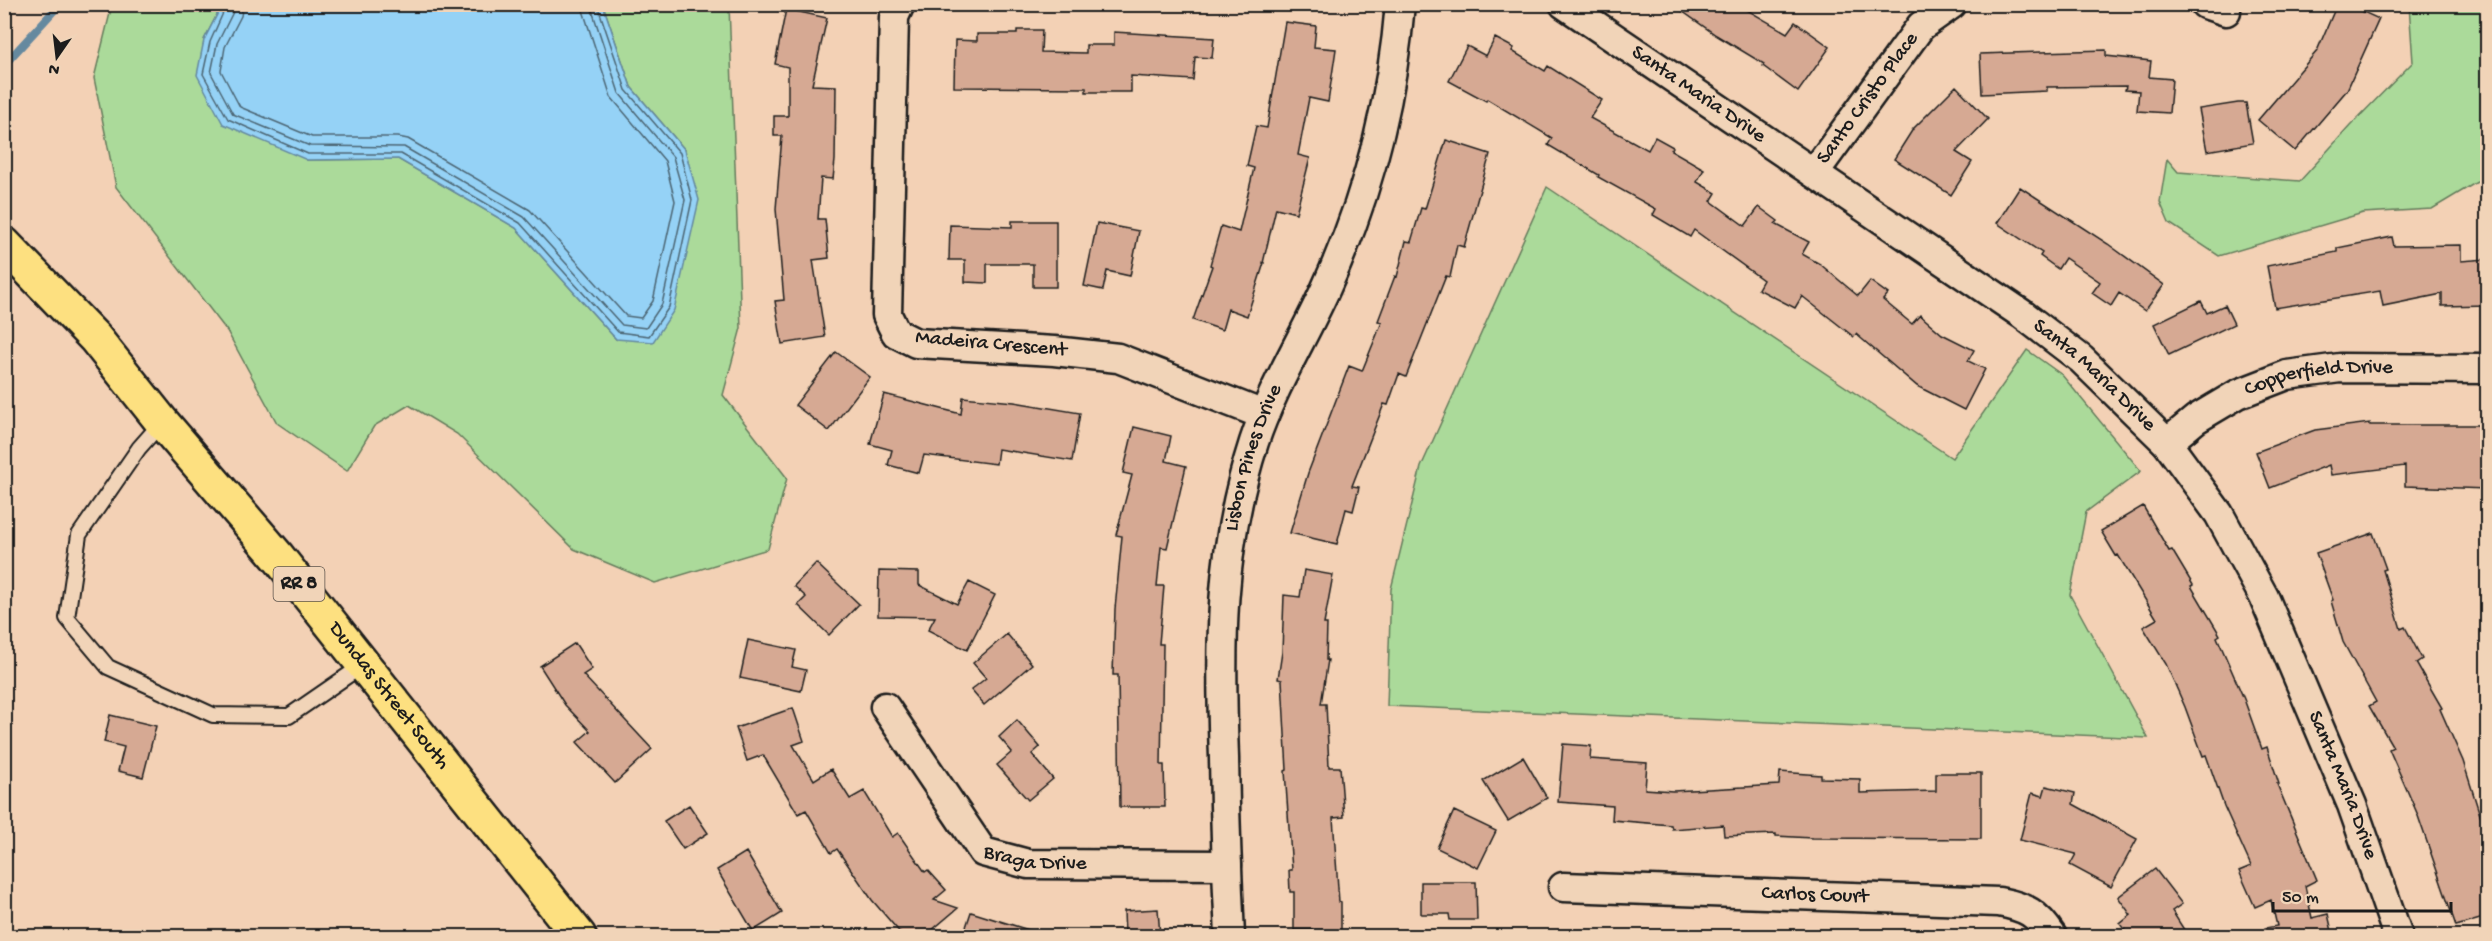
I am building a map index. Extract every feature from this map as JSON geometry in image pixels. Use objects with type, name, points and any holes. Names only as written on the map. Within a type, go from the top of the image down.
[{"type":"main road","name":"Dundas Street South","points":[[7,252],[95,338],[162,422],[278,557],[579,936]]},
{"type":"street","name":"Madeira Crescent","points":[[900,4],[894,17],[886,315],[896,333],[916,343],[1054,351],[1118,358],[1264,415]]},
{"type":"street","name":"Lisbon Pines Drive","points":[[1230,936],[1221,623],[1225,580],[1241,491],[1264,415],[1326,288],[1362,201],[1388,103],[1400,4]]},
{"type":"street","name":"Santa Maria Drive","points":[[1564,4],[2022,314],[2081,359],[2167,443],[2219,514],[2264,597],[2352,805],[2398,936]]},
{"type":"street","name":"Santo Cristo Place","points":[[1814,173],[1921,26],[1952,4]]},
{"type":"street","name":"Copperfield Drive","points":[[2167,443],[2196,419],[2238,394],[2287,375],[2340,368],[2487,369]]},
{"type":"street","name":"Braga Drive","points":[[885,707],[982,852],[1028,864],[1227,864]]},
{"type":"street","name":"Carlos Court","points":[[1563,887],[1999,902],[2017,905],[2032,912],[2052,936]]},
{"type":"lane","points":[[162,422],[139,448],[79,535],[67,618],[108,667],[213,715],[289,716],[363,665]]},
{"type":"green space","points":[[112,5],[222,5],[204,40],[307,160],[398,159],[516,228],[616,339],[685,150],[631,87],[603,5],[729,5],[741,328],[723,395],[787,478],[768,549],[655,583],[574,549],[457,434],[409,405],[374,426],[347,471],[277,423],[227,331],[116,187],[94,78]]},
{"type":"green space","points":[[2409,5],[2487,5],[2487,176],[2432,209],[2363,213],[2219,256],[2169,223],[2160,202],[2167,159],[2178,172],[2300,181],[2413,62]]},
{"type":"green space","points":[[1547,187],[1952,458],[2027,350],[2062,375],[2141,471],[2086,512],[2070,595],[2148,738],[1387,706],[1391,589],[1421,467]]},
{"type":"water","points":[[222,5],[603,5],[631,87],[685,150],[699,200],[674,310],[653,342],[616,339],[516,228],[398,159],[307,160],[223,124],[197,75],[204,40]]},
{"type":"building","points":[[1672,4],[1737,4],[1787,33],[1795,22],[1830,47],[1798,92],[1763,66],[1764,64],[1716,35]]},
{"type":"building","points":[[2337,4],[2346,4],[2379,19],[2347,90],[2295,151],[2258,120],[2317,51]]},
{"type":"building","points":[[786,9],[827,18],[812,85],[836,86],[833,179],[821,178],[818,219],[825,219],[829,258],[813,260],[825,337],[782,344],[775,301],[784,300],[776,209],[782,136],[774,136],[774,116],[788,116],[788,67],[775,64]]},
{"type":"building","points":[[1285,22],[1316,26],[1314,47],[1336,49],[1328,102],[1309,98],[1298,155],[1310,158],[1296,213],[1276,208],[1264,263],[1247,316],[1228,309],[1222,330],[1193,320],[1212,266],[1210,265],[1221,226],[1239,232],[1254,168],[1247,166],[1256,126],[1267,128]]},
{"type":"building","points":[[1017,30],[1042,30],[1041,52],[1086,53],[1086,45],[1114,45],[1114,32],[1214,38],[1212,58],[1195,57],[1193,80],[1131,76],[1131,92],[1086,92],[1086,88],[954,87],[955,40],[977,41],[977,34],[1017,34]]},
{"type":"building","points":[[1495,38],[1514,48],[1512,51],[1545,71],[1548,66],[1602,100],[1590,118],[1648,150],[1655,137],[1673,147],[1671,150],[1704,169],[1697,182],[1716,193],[1711,201],[1745,226],[1759,207],[1778,221],[1775,224],[1809,242],[1802,254],[1820,264],[1858,296],[1870,281],[1888,294],[1883,300],[1912,324],[1920,315],[1942,334],[1974,350],[1968,361],[1985,369],[1964,410],[1917,386],[1856,334],[1854,337],[1802,296],[1795,308],[1758,289],[1763,280],[1694,230],[1690,237],[1653,215],[1656,209],[1598,177],[1599,175],[1548,145],[1552,138],[1487,99],[1486,101],[1449,81],[1467,46],[1486,56]]},
{"type":"building","points":[[2106,50],[2106,56],[2151,61],[2149,77],[2172,79],[2169,113],[2137,111],[2139,91],[2125,90],[2126,86],[2047,87],[2047,91],[1982,94],[1980,54]]},
{"type":"building","points":[[1956,86],[1988,119],[1956,152],[1972,162],[1951,195],[1894,159],[1913,129]]},
{"type":"building","points":[[2246,103],[2253,143],[2207,151],[2199,109]]},
{"type":"building","points":[[1446,140],[1490,154],[1464,247],[1457,245],[1450,277],[1446,276],[1406,377],[1399,374],[1388,405],[1384,404],[1352,486],[1359,487],[1353,511],[1346,509],[1337,544],[1290,533],[1308,473],[1349,366],[1362,371],[1382,322],[1378,321],[1395,276],[1397,277],[1406,241],[1411,242],[1421,208],[1425,209]]},
{"type":"building","points":[[2020,187],[2108,244],[2164,285],[2145,311],[2119,293],[2111,306],[2092,293],[2100,282],[2065,258],[2058,269],[2040,256],[2042,253],[1997,223]]},
{"type":"building","points":[[1012,221],[1056,221],[1056,287],[1033,287],[1033,264],[987,264],[987,283],[965,282],[965,260],[949,260],[950,225],[1012,227]]},
{"type":"building","points":[[1097,223],[1139,231],[1130,276],[1107,271],[1103,290],[1084,286]]},
{"type":"building","points":[[2392,237],[2394,246],[2461,245],[2461,261],[2487,259],[2487,305],[2442,306],[2442,294],[2383,306],[2380,291],[2275,308],[2267,266],[2337,252],[2337,248]]},
{"type":"building","points":[[2201,301],[2207,313],[2225,305],[2234,324],[2169,355],[2154,324]]},
{"type":"building","points":[[836,352],[870,377],[829,431],[795,405]]},
{"type":"building","points":[[884,394],[961,414],[963,397],[1014,402],[1080,413],[1072,461],[998,449],[996,464],[924,455],[919,473],[888,465],[892,450],[870,444]]},
{"type":"building","points":[[2370,423],[2370,425],[2487,425],[2487,489],[2405,486],[2405,466],[2331,475],[2329,465],[2270,488],[2256,452],[2315,430]]},
{"type":"building","points":[[1134,427],[1171,436],[1166,461],[1186,466],[1167,548],[1161,547],[1157,586],[1164,586],[1159,644],[1163,644],[1161,765],[1164,765],[1165,807],[1120,807],[1118,675],[1113,675],[1115,609],[1122,536],[1116,535],[1132,475],[1123,473]]},
{"type":"building","points":[[2143,506],[2169,551],[2172,550],[2193,585],[2191,586],[2220,635],[2217,637],[2244,699],[2262,749],[2267,747],[2279,784],[2277,784],[2317,880],[2305,886],[2312,918],[2328,914],[2333,936],[2266,936],[2265,928],[2277,926],[2271,900],[2255,907],[2239,871],[2251,866],[2166,664],[2143,627],[2157,619],[2101,531]]},
{"type":"building","points":[[2373,533],[2386,569],[2383,570],[2401,629],[2405,627],[2422,659],[2416,663],[2442,708],[2440,709],[2463,761],[2487,837],[2487,917],[2456,926],[2417,813],[2389,749],[2393,747],[2369,706],[2376,702],[2343,642],[2331,601],[2333,600],[2316,553]]},
{"type":"building","points":[[816,563],[859,604],[829,635],[798,605],[806,597],[794,586]]},
{"type":"building","points":[[1304,570],[1333,575],[1324,624],[1327,624],[1326,660],[1328,660],[1321,704],[1326,704],[1329,767],[1340,767],[1344,817],[1333,818],[1339,902],[1341,902],[1341,930],[1294,930],[1294,892],[1290,892],[1289,870],[1292,870],[1282,680],[1278,679],[1282,652],[1284,595],[1300,597]]},
{"type":"building","points":[[879,571],[919,572],[919,585],[957,604],[969,582],[995,595],[967,650],[928,630],[935,617],[878,616]]},
{"type":"building","points":[[1007,634],[1032,664],[984,705],[971,690],[986,678],[973,663]]},
{"type":"building","points":[[748,640],[796,650],[792,667],[806,670],[801,691],[740,678]]},
{"type":"building","points":[[575,643],[592,669],[583,675],[652,749],[615,783],[577,742],[590,731],[565,705],[540,666]]},
{"type":"building","points":[[793,708],[804,741],[793,745],[814,780],[831,769],[850,799],[864,791],[892,837],[898,833],[925,872],[928,870],[946,890],[934,900],[958,908],[925,936],[903,936],[872,900],[837,849],[831,853],[806,810],[798,814],[763,755],[747,761],[736,728]]},
{"type":"building","points":[[110,715],[156,726],[143,777],[118,771],[124,747],[104,742]]},
{"type":"building","points":[[1017,720],[1040,747],[1032,754],[1053,779],[1028,800],[997,765],[1012,752],[999,737]]},
{"type":"building","points":[[1563,744],[1591,746],[1590,759],[1647,763],[1645,789],[1673,791],[1779,785],[1780,772],[1821,775],[1821,778],[1860,779],[1860,793],[1936,791],[1936,773],[1981,773],[1981,839],[1812,838],[1776,836],[1776,834],[1724,836],[1723,825],[1672,829],[1671,825],[1612,820],[1613,806],[1558,802]]},
{"type":"building","points":[[1523,757],[1547,798],[1508,821],[1483,781]]},
{"type":"building","points":[[2046,786],[2075,793],[2073,804],[2137,839],[2111,887],[2070,865],[2076,854],[2020,840],[2032,793],[2043,796]]},
{"type":"building","points":[[689,805],[708,833],[683,849],[664,821]]},
{"type":"building","points":[[1454,811],[1496,831],[1478,868],[1437,848]]},
{"type":"building","points":[[746,852],[782,913],[753,931],[717,870]]},
{"type":"building","points":[[2155,869],[2182,904],[2172,911],[2188,936],[2129,936],[2120,924],[2131,915],[2118,897]]},
{"type":"building","points":[[1421,882],[1476,882],[1477,920],[1450,920],[1449,914],[1421,914]]},
{"type":"building","points":[[1158,909],[1160,936],[1125,936],[1124,911]]},
{"type":"building","points":[[971,912],[1035,932],[1034,936],[963,936]]},
{"type":"waterway","points":[[4,65],[60,4]]}]
